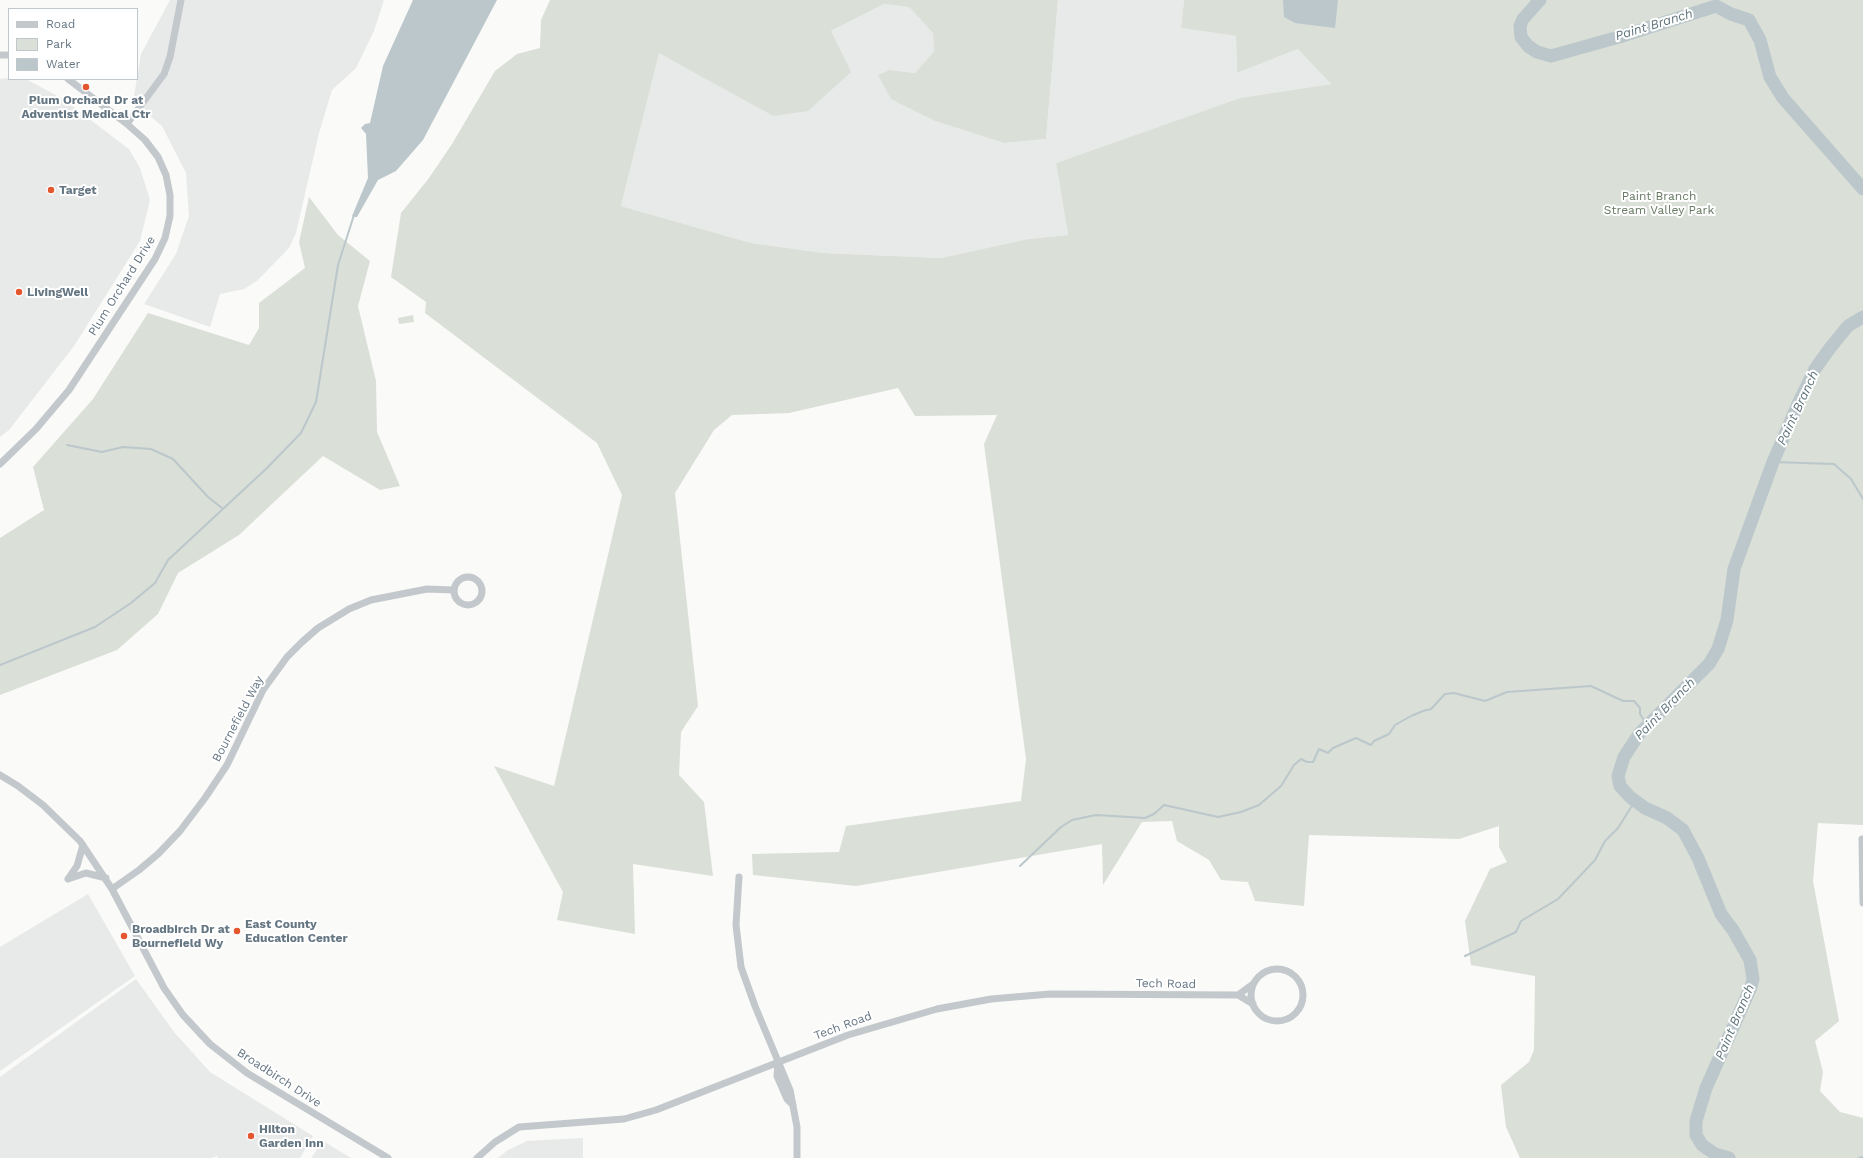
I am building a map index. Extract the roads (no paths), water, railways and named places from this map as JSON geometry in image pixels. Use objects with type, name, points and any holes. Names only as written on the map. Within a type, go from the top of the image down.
[{"type":"street","points":[[127,124],[164,74],[170,57],[181,0]]},
{"type":"street","name":"Plum Orchard Drive","points":[[0,464],[36,429],[69,390],[154,259],[165,238],[171,203],[166,174],[158,157],[150,146],[127,124],[69,80]]},
{"type":"street","points":[[469,577],[480,584],[482,593],[475,604],[466,605],[456,598],[454,590],[457,582],[469,577]]},
{"type":"street","name":"Bournefield Way","points":[[112,889],[140,870],[180,831],[206,798],[227,765],[263,690],[287,657],[318,628],[349,609],[371,600],[427,589],[454,590]]},
{"type":"street","name":"Broadbirch Drive","points":[[0,775],[18,786],[43,805],[59,819],[83,846],[106,878],[164,988],[183,1015],[210,1044],[247,1073],[388,1158]]},
{"type":"street","points":[[1862,839],[1863,903]]},
{"type":"street","points":[[83,846],[78,866],[68,879],[86,873],[106,878]]},
{"type":"street","points":[[739,877],[736,925],[741,968],[778,1062],[777,1076],[781,1089],[793,1106],[797,1127],[797,1158]]},
{"type":"street","points":[[1252,1004],[1238,995],[1253,984],[1262,973],[1279,968],[1296,976],[1301,983],[1303,996],[1299,1010],[1291,1017],[1284,1020],[1275,1021],[1265,1018],[1256,1011],[1252,1004],[1251,997],[1253,984]]},
{"type":"street","name":"Tech Road","points":[[477,1158],[495,1142],[519,1126],[624,1119],[656,1110],[848,1035],[887,1022],[937,1009],[991,999],[1050,994],[1238,995]]},
{"type":"water","points":[[413,0],[497,0],[423,140],[396,171],[378,180],[357,217],[353,217],[352,216],[368,178],[366,134],[361,128],[365,124],[370,123],[383,66]]},
{"type":"water","points":[[1283,0],[1338,0],[1335,28],[1295,23],[1284,17]]},
{"type":"waterway","name":"Paint Branch","points":[[1540,0],[1523,19],[1520,26],[1521,37],[1528,46],[1537,52],[1551,56],[1619,37],[1716,6],[1731,14],[1749,20],[1760,40],[1770,77],[1783,98],[1863,189]]},
{"type":"waterway","points":[[0,665],[95,627],[131,603],[155,583],[168,560],[267,468],[301,433],[316,402],[338,265],[354,215]]},
{"type":"waterway","name":"Paint Branch","points":[[1729,1158],[1715,1154],[1702,1145],[1696,1135],[1696,1121],[1706,1088],[1751,987],[1753,979],[1750,960],[1733,930],[1721,914],[1698,858],[1683,830],[1667,818],[1645,808],[1630,797],[1620,786],[1618,776],[1624,757],[1639,734],[1709,664],[1718,649],[1727,620],[1734,569],[1773,462],[1798,404],[1815,369],[1830,348],[1848,326],[1863,317]]},
{"type":"waterway","points":[[67,445],[102,452],[123,447],[151,449],[173,459],[208,497],[222,508]]},
{"type":"waterway","points":[[1773,462],[1834,464],[1851,479],[1863,499]]},
{"type":"waterway","points":[[1020,866],[1061,827],[1072,820],[1096,815],[1145,818],[1154,814],[1164,805],[1218,817],[1241,812],[1259,805],[1281,786],[1294,765],[1301,759],[1307,762],[1313,762],[1319,749],[1328,753],[1333,748],[1356,738],[1371,745],[1374,741],[1389,734],[1395,725],[1411,716],[1431,709],[1445,694],[1454,693],[1485,701],[1507,692],[1591,686],[1623,701],[1634,701],[1640,708],[1640,714],[1647,725]]},
{"type":"waterway","points":[[1465,956],[1516,932],[1521,921],[1558,899],[1595,860],[1605,841],[1618,828],[1635,801]]},
{"type":"waterway","points":[[1859,1158],[1863,1157]]},
{"type":"place","name":"Plum Orchard Dr at Adventist Medical Ctr","points":[[86,87]]},
{"type":"place","name":"Target","points":[[51,190]]},
{"type":"place","name":"LivingWell","points":[[19,292]]},
{"type":"place","name":"East County Education Center","points":[[237,931]]},
{"type":"place","name":"Broadbirch Dr at Bournefield Wy","points":[[124,936]]},
{"type":"place","name":"Hilton Garden Inn","points":[[251,1136]]},
{"type":"park label","name":"Paint Branch Stream Valley Park","points":[[1659,203]]}]
